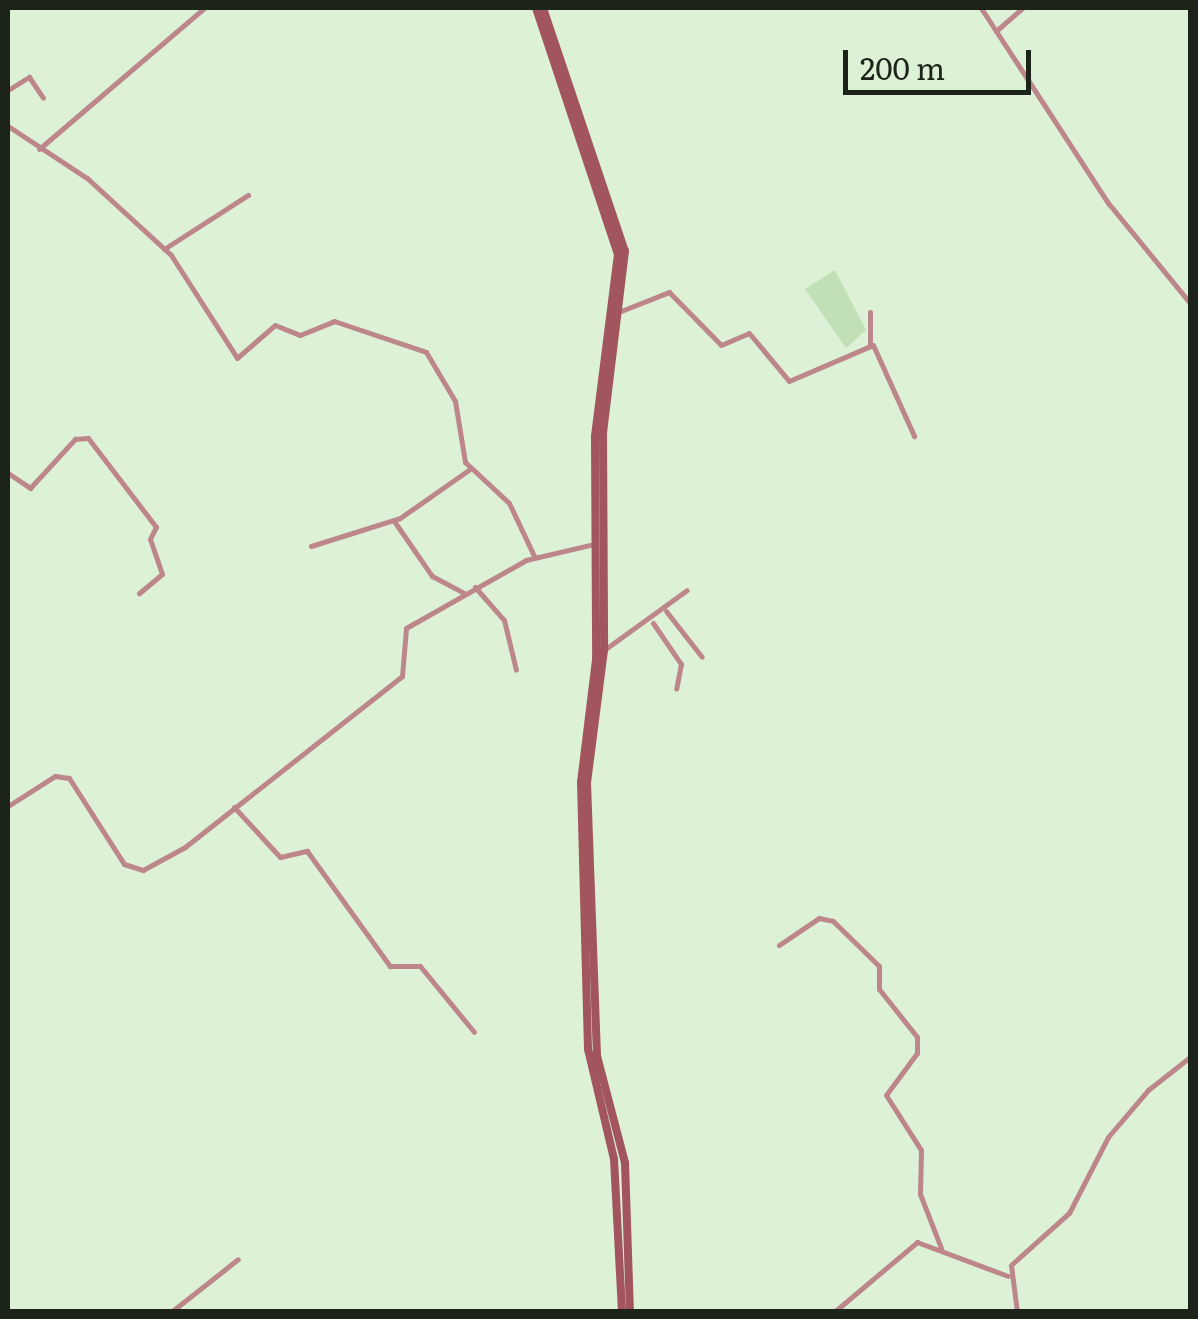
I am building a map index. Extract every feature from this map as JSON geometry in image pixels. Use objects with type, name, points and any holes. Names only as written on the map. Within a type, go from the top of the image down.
[{"type":"street","points":[[39,149],[204,8]]},
{"type":"street","points":[[540,8],[619,217],[621,311],[602,449],[604,650],[587,783],[597,866],[595,1037],[624,1163],[630,1312]]},
{"type":"street","points":[[540,8],[618,254],[590,545],[596,660],[582,782],[587,1032],[614,1159],[622,1312]]},
{"type":"street","points":[[981,8],[1108,204],[1190,303]]},
{"type":"street","points":[[996,31],[1022,8]]},
{"type":"street","points":[[8,90],[29,77],[43,98]]},
{"type":"street","points":[[8,126],[87,178],[164,249],[237,358],[275,325],[295,336],[334,321],[426,352],[456,402],[470,469],[509,503],[534,556]]},
{"type":"street","points":[[164,249],[248,196]]},
{"type":"street","points":[[621,311],[669,292],[720,345],[749,333],[789,381],[870,344]]},
{"type":"street","points":[[870,312],[870,344],[914,436]]},
{"type":"street","points":[[8,473],[30,488],[75,439],[88,438],[156,527],[150,539],[162,574],[140,593]]},
{"type":"street","points":[[311,546],[394,520],[470,469]]},
{"type":"street","points":[[394,520],[432,576],[464,594]]},
{"type":"street","points":[[8,806],[56,776],[68,778],[136,871],[234,807],[402,676],[402,632],[534,556],[590,545]]},
{"type":"street","points":[[475,587],[504,620],[516,670]]},
{"type":"street","points":[[604,650],[652,623],[687,590]]},
{"type":"street","points":[[666,612],[702,657]]},
{"type":"street","points":[[652,623],[681,664],[676,689]]},
{"type":"street","points":[[234,807],[280,857],[307,850],[390,966],[420,966],[474,1032]]},
{"type":"street","points":[[780,945],[818,918],[833,921],[879,966],[879,989],[917,1037],[917,1053],[886,1091],[921,1150],[920,1194],[940,1248]]},
{"type":"street","points":[[1008,1276],[1076,1204],[1113,1131],[1190,1058]]},
{"type":"street","points":[[834,1312],[908,1244],[940,1248],[1008,1276]]},
{"type":"street","points":[[172,1312],[238,1259]]},
{"type":"street","points":[[1008,1276],[1017,1312]]},
{"type":"street","points":[[678,1312],[704,1312]]},
{"type":"green space","points":[[835,270],[866,330],[846,348],[805,289]]}]
